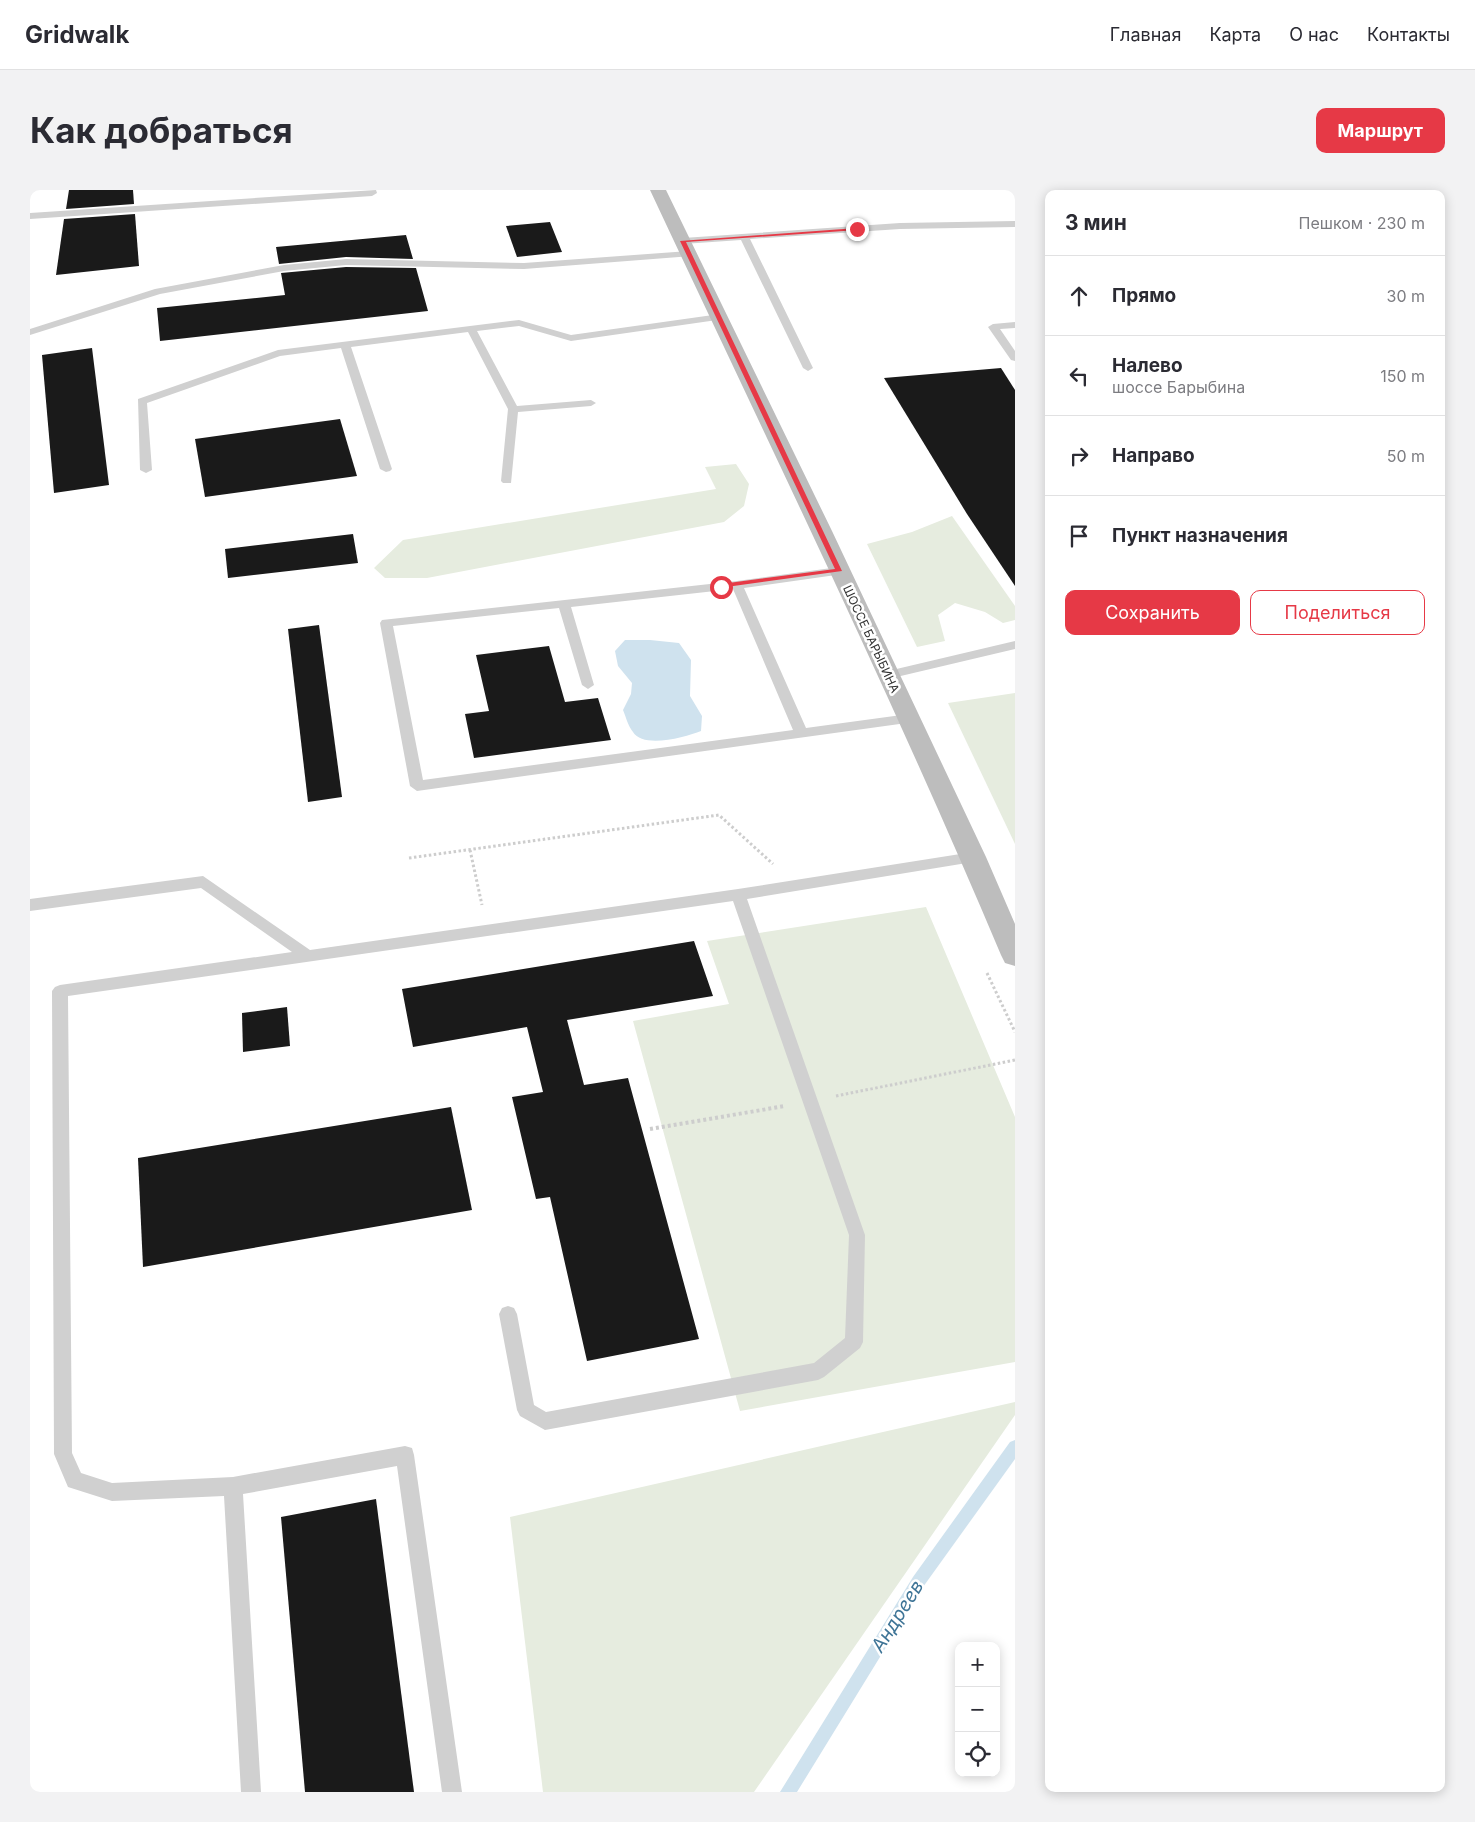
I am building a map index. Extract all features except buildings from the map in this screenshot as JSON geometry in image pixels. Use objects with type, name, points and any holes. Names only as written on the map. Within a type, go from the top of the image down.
[{"type":"main road","name":"ШОССЕ БАРЫБИНА","points":[[658,190],[909,719],[973,857],[1015,955]]},
{"type":"lane","points":[[30,216],[372,193],[371,190]]},
{"type":"lane","points":[[30,332],[158,291],[284,268],[346,262],[524,266],[686,247],[744,237],[900,226],[1015,224]]},
{"type":"lane","points":[[744,237],[808,368]]},
{"type":"lane","points":[[146,470],[142,401],[278,353],[519,323],[571,338],[646,326],[720,318]]},
{"type":"lane","points":[[1015,325],[993,327],[1015,358]]},
{"type":"lane","points":[[471,329],[513,410],[507,481]]},
{"type":"lane","points":[[345,345],[386,469]]},
{"type":"lane","points":[[513,410],[591,403]]},
{"type":"lane","points":[[839,571],[738,585],[386,623],[417,786],[909,719]]},
{"type":"lane","points":[[738,585],[801,733]]},
{"type":"lane","points":[[564,604],[588,685]]},
{"type":"lane","points":[[888,675],[1015,645]]},
{"type":"lane","points":[[452,1792],[404,1455],[233,1486],[112,1492],[75,1480],[62,1454],[60,991],[738,895],[973,857]]},
{"type":"lane","points":[[30,905],[203,882],[308,956]]},
{"type":"lane","points":[[508,1314],[526,1410],[545,1421],[818,1371],[854,1342],[856,1235],[738,895]]},
{"type":"lane","points":[[233,1486],[251,1792]]},
{"type":"path","points":[[409,858],[719,815],[797,886]]},
{"type":"path","points":[[470,850],[488,930]]},
{"type":"path","points":[[1009,1018],[1015,1032]]},
{"type":"shaded area","points":[[736,464],[749,484],[744,506],[724,522],[427,578],[385,578],[374,568],[403,540],[716,489],[705,467]]},
{"type":"shaded area","points":[[952,516],[1015,606],[1015,620],[1003,623],[985,612],[955,603],[938,615],[945,641],[917,647],[867,544],[912,532]]},
{"type":"shaded area","points":[[1015,693],[1015,844],[948,703]]},
{"type":"shaded area","points":[[926,907],[1015,1117],[1015,1362],[740,1411],[633,1021],[729,1004],[707,941]]},
{"type":"shaded area","points":[[1015,1402],[1015,1415],[754,1792],[543,1792],[510,1517]]},
{"type":"water","points":[[625,640],[679,643],[691,660],[690,696],[702,716],[701,731],[676,738],[655,741],[638,737],[633,732],[623,710],[631,694],[632,683],[618,666],[615,651]]},
{"type":"waterway","name":"Андреев","points":[[788,1792],[918,1582],[1015,1447]]},
{"type":"route","points":[[721,587],[839,571],[683,241],[857,229]]}]
